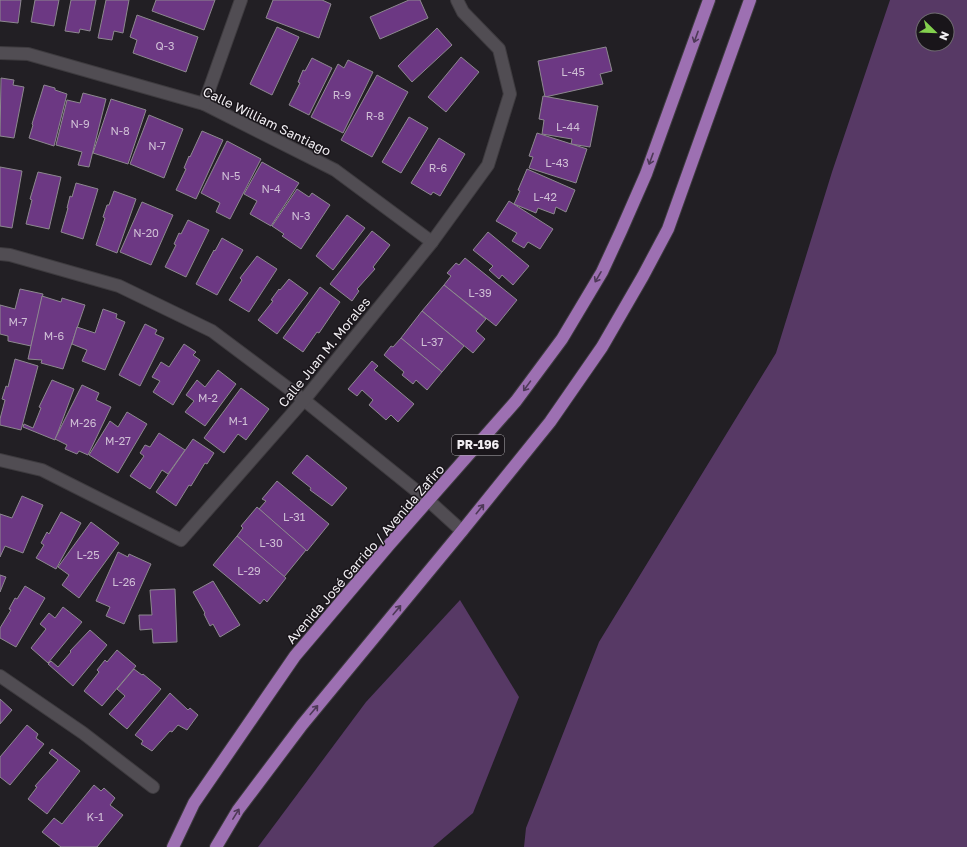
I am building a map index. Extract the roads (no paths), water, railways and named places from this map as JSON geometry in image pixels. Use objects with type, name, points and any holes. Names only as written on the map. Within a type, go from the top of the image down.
[{"type":"main road","name":"Avenida José Garrido / Avenida Zafiro","points":[[173,847],[194,803],[295,656],[389,545],[516,401],[562,339],[602,272],[646,174],[709,0]]},
{"type":"main road","name":"PR-196","points":[[216,847],[238,810],[302,725],[550,422],[602,347],[668,230],[750,0]]},
{"type":"street","points":[[204,104],[241,0]]},
{"type":"street","name":"Calle Juan M. Morales","points":[[0,460],[42,470],[181,540],[304,400],[432,242],[488,165],[510,94],[499,48],[463,12],[457,0]]},
{"type":"street","name":"Calle William Santiago","points":[[0,53],[28,54],[204,104],[335,170],[432,242]]},
{"type":"street","points":[[0,254],[17,257],[120,286],[212,331],[304,400],[429,501],[462,531]]},
{"type":"street","points":[[0,676],[83,733],[152,787]]}]
